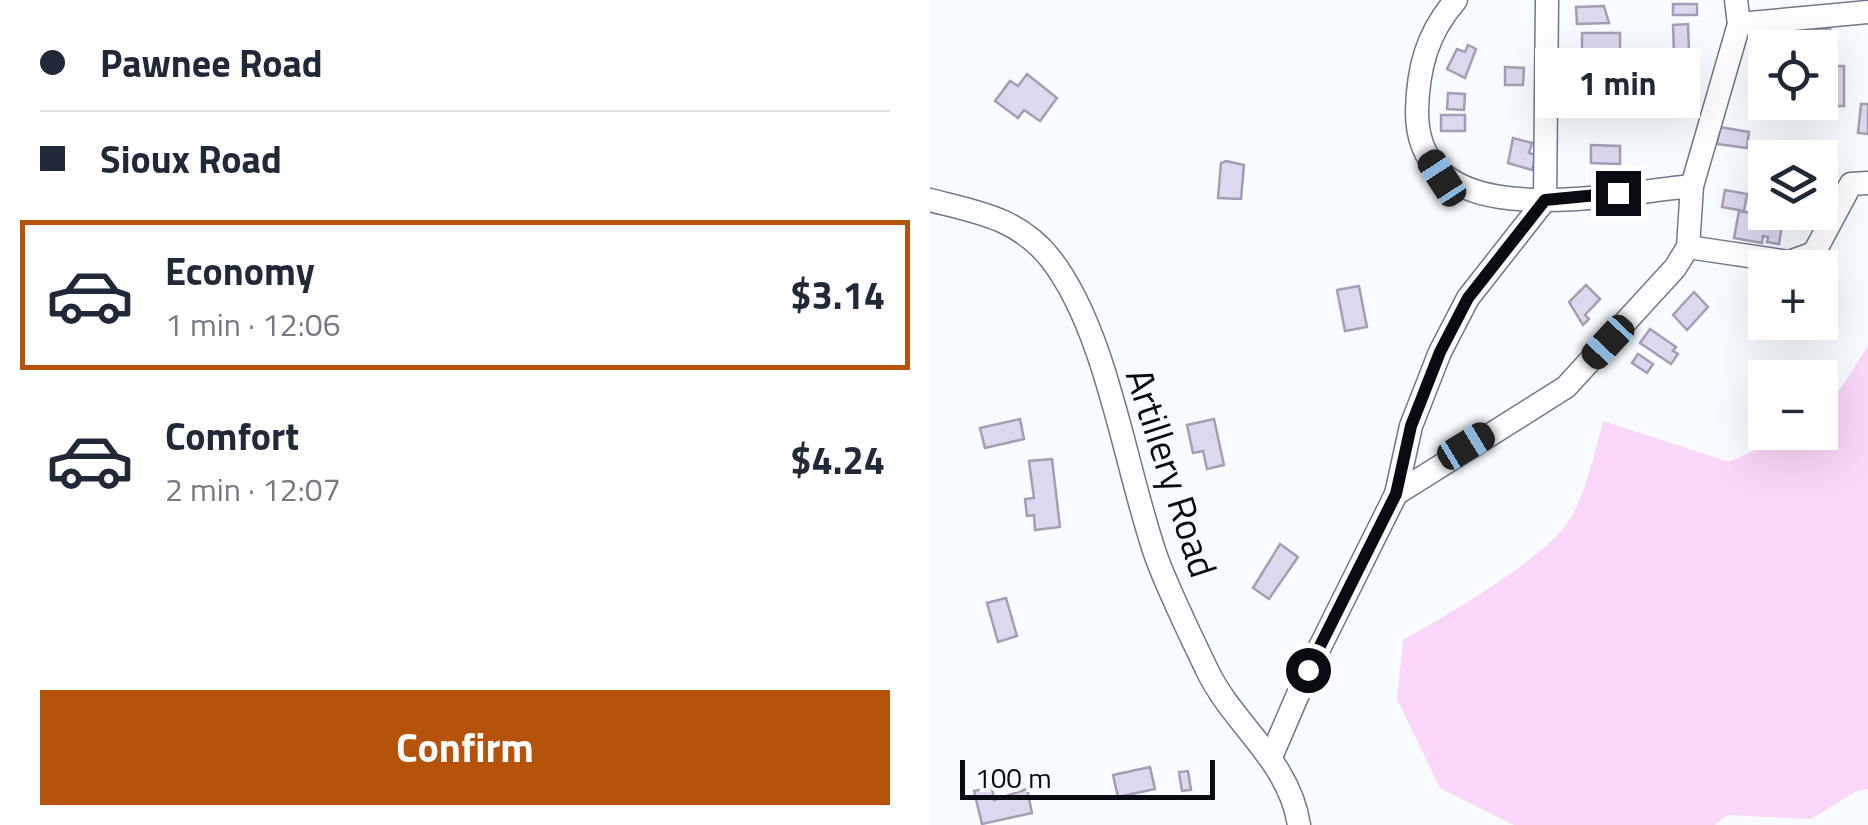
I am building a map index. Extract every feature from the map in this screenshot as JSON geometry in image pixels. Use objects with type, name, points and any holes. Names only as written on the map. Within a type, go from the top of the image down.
[{"type":"street","points":[[1456,0],[1433,26],[1418,80],[1417,139],[1442,178],[1477,195],[1545,200],[1692,186]]},
{"type":"street","points":[[1271,758],[1308,670],[1396,494],[1411,426],[1440,352],[1468,298],[1545,200],[1548,0]]},
{"type":"street","points":[[1396,494],[1566,387],[1675,268],[1688,247],[1692,186],[1737,12],[1868,12]]},
{"type":"street","points":[[1688,247],[1789,262],[1814,253],[1851,184],[1868,183]]},
{"type":"street","name":"Artillery Road","points":[[930,200],[1022,227],[1052,261],[1088,330],[1158,560],[1209,674],[1233,714],[1271,758],[1291,789],[1298,825]]},
{"type":"shaded area","points":[[1868,346],[1868,789],[1855,792],[1811,819],[1727,815],[1715,825],[1514,825],[1440,788],[1397,699],[1403,640],[1509,575],[1562,530],[1582,493],[1603,421],[1729,462],[1755,450],[1838,450],[1838,392]]},
{"type":"building","points":[[1673,4],[1697,4],[1697,15],[1673,15]]},
{"type":"building","points":[[1604,6],[1609,23],[1577,24],[1576,7]]},
{"type":"building","points":[[1688,24],[1689,52],[1674,53],[1673,25]]},
{"type":"building","points":[[1582,33],[1620,33],[1620,50],[1582,50]]},
{"type":"building","points":[[1468,45],[1476,49],[1465,78],[1447,69],[1457,49],[1465,52]]},
{"type":"building","points":[[1838,66],[1844,66],[1844,106],[1838,106]]},
{"type":"building","points":[[1505,67],[1524,68],[1523,85],[1505,85]]},
{"type":"building","points":[[1027,74],[1057,98],[1040,121],[1024,110],[1018,118],[995,101],[1010,81],[1018,86]]},
{"type":"building","points":[[1448,93],[1465,94],[1464,110],[1447,109]]},
{"type":"building","points":[[1861,104],[1868,104],[1868,134],[1858,133]]},
{"type":"building","points":[[1441,115],[1465,115],[1465,131],[1441,131]]},
{"type":"building","points":[[1720,127],[1749,132],[1747,148],[1717,144]]},
{"type":"building","points":[[1513,138],[1532,143],[1529,153],[1536,155],[1532,170],[1508,163]]},
{"type":"building","points":[[1591,145],[1620,146],[1620,164],[1591,163]]},
{"type":"building","points":[[1221,163],[1244,165],[1241,199],[1218,198]]},
{"type":"building","points":[[1725,190],[1747,194],[1744,211],[1722,207]]},
{"type":"building","points":[[1739,211],[1748,212],[1748,230],[1781,230],[1779,244],[1767,242],[1768,237],[1763,236],[1762,243],[1734,238]]},
{"type":"building","points":[[1586,285],[1600,299],[1585,315],[1589,319],[1583,325],[1569,302]]},
{"type":"building","points":[[1359,286],[1367,327],[1345,331],[1337,290]]},
{"type":"building","points":[[1694,292],[1708,307],[1687,330],[1673,315]]},
{"type":"building","points":[[1650,329],[1676,347],[1673,351],[1678,354],[1671,364],[1640,343]]},
{"type":"building","points":[[1638,354],[1653,364],[1647,373],[1632,363]]},
{"type":"building","points":[[1020,419],[1024,439],[985,448],[980,428]]},
{"type":"building","points":[[1214,419],[1224,465],[1207,469],[1203,451],[1193,453],[1187,425]]},
{"type":"building","points":[[1052,459],[1060,527],[1035,530],[1034,515],[1027,516],[1025,499],[1034,498],[1029,461]]},
{"type":"building","points":[[1280,544],[1298,557],[1269,599],[1253,588]]},
{"type":"building","points":[[1006,598],[1017,636],[998,642],[987,603]]},
{"type":"building","points":[[1150,767],[1155,789],[1118,797],[1113,775]]},
{"type":"building","points":[[1188,771],[1191,790],[1182,791],[1179,772]]},
{"type":"building","points":[[992,787],[994,800],[1027,789],[1032,813],[982,824],[974,791]]},
{"type":"route","points":[[1308,670],[1396,494],[1411,426],[1440,352],[1468,298],[1545,200],[1618,193]]}]
